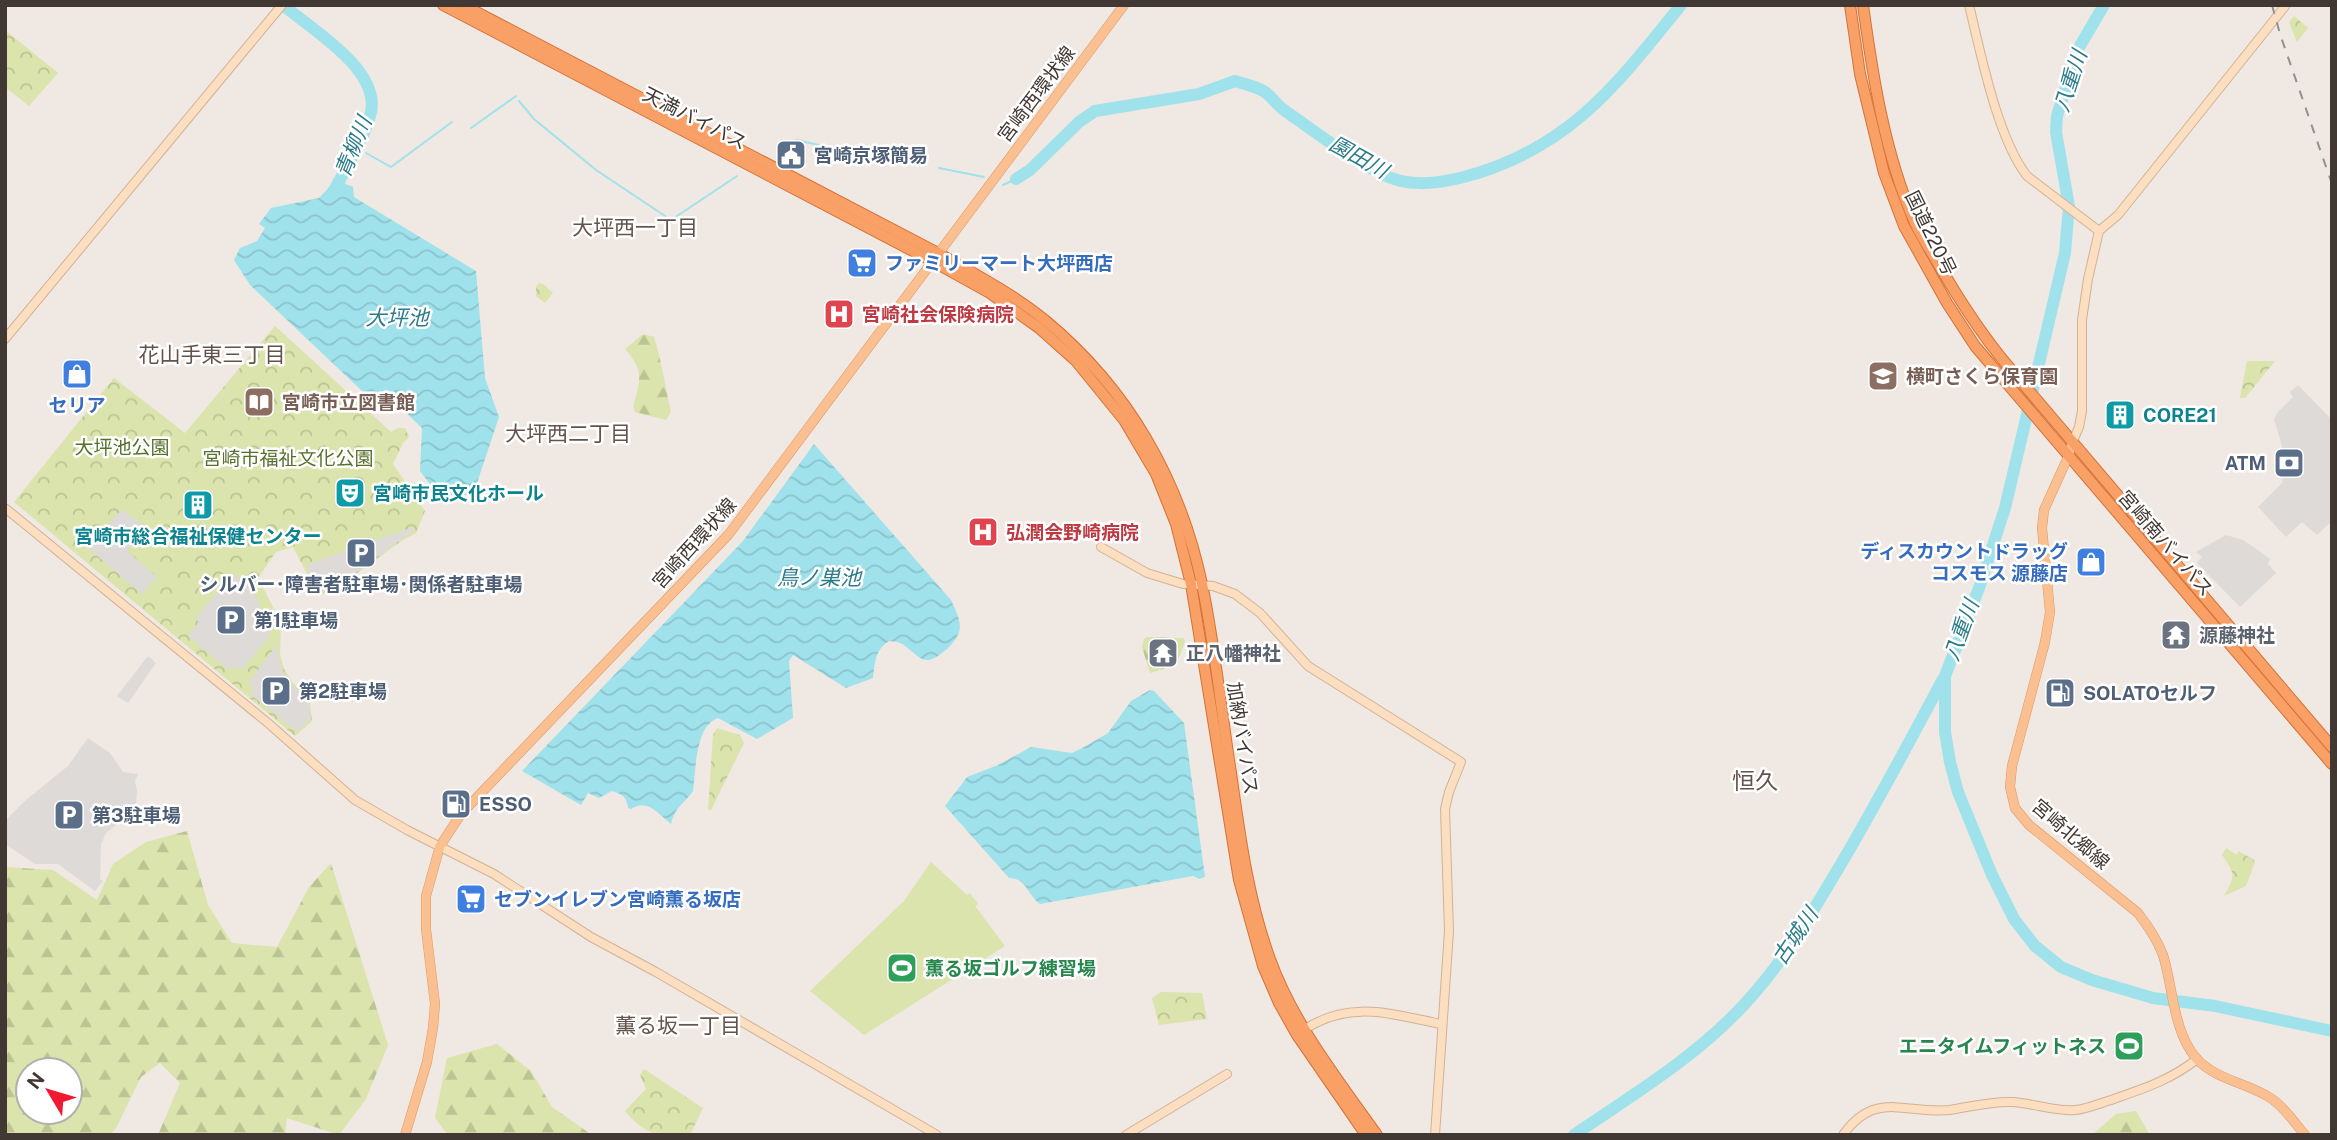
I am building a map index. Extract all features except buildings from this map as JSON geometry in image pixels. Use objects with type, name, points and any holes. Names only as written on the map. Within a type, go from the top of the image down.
[{"type":"highway","name":"天満バイパス","points":[[443,5],[935,257]]},
{"type":"highway","name":"天満バイパス","points":[[463,5],[935,257]]},
{"type":"highway","name":"国道220号","points":[[1850,5],[1860,74],[1884,173],[1904,226],[1947,303],[1975,346],[2056,442]]},
{"type":"highway","name":"国道220号","points":[[1863,5],[1876,90],[1897,172],[1916,224],[1957,298],[1982,335],[2061,428]]},
{"type":"highway","name":"加納バイパス","points":[[935,257],[996,286],[1045,320],[1083,356],[1131,411],[1165,470],[1184,520],[1196,584],[1239,880],[1263,966],[1279,1003],[1377,1135]]},
{"type":"highway","name":"宮崎南バイパス","points":[[2061,428],[2332,747]]},
{"type":"highway","name":"宮崎南バイパス","points":[[2056,442],[2332,764]]},
{"type":"highway","name":"加納バイパス","points":[[1301,1032],[1366,1135]]},
{"type":"main road","name":"宮崎西環状線","points":[[405,1135],[427,1062],[433,1028],[435,1004],[426,929],[426,896],[440,846],[461,814],[729,534],[1124,5]]},
{"type":"main road","name":"宮崎北郷線","points":[[2073,441],[2044,510],[2042,528],[2050,611],[2046,642],[2012,766],[2010,788],[2015,808],[2029,825],[2138,913],[2150,929],[2162,954],[2181,1027],[2197,1059]]},
{"type":"main road","points":[[2197,1059],[2218,1073],[2270,1098],[2286,1111],[2305,1135]]},
{"type":"street","points":[[1969,5],[2000,123],[2021,168],[2096,230]]},
{"type":"street","points":[[2073,441],[2080,427],[2082,411],[2084,300],[2096,230],[2118,215],[2286,5]]},
{"type":"street","points":[[5,339],[280,8]]},
{"type":"street","points":[[5,508],[268,723],[355,800],[494,874],[591,937],[937,1135]]},
{"type":"street","points":[[1101,547],[1147,573],[1183,584],[1196,584],[1235,594],[1248,603],[1308,666],[1461,762],[1448,792],[1445,809],[1448,931],[1436,1135]]},
{"type":"street","points":[[1301,1032],[1323,1018],[1361,1011],[1441,1024]]},
{"type":"street","points":[[1843,1135],[1851,1123],[1862,1115],[1874,1108],[1889,1105],[1947,1110],[2011,1102],[2061,1111],[2078,1110],[2162,1082],[2197,1059]]},
{"type":"street","points":[[1126,1135],[1227,1074]]},
{"type":"green space","points":[[2294,16],[2308,28],[2297,42],[2289,22]]},
{"type":"green space","points":[[5,30],[58,73],[29,106],[5,87]]},
{"type":"green space","points":[[539,283],[553,293],[545,303],[536,296]]},
{"type":"green space","name":"宮崎市福祉文化公園","points":[[275,326],[391,432],[405,428],[409,437],[403,443],[393,464],[425,511],[416,533],[328,594],[317,593],[293,547],[276,552],[258,578],[281,623],[280,654],[284,669],[293,683],[309,696],[312,721],[295,736],[14,502],[114,378],[185,433]]},
{"type":"green space","points":[[643,334],[654,337],[657,346],[671,412],[666,420],[635,412],[633,406],[639,376],[635,363],[625,349]]},
{"type":"green space","points":[[2247,361],[2275,361],[2245,398],[2240,398]]},
{"type":"green space","points":[[1147,637],[1185,640],[1174,663],[1150,673],[1142,647]]},
{"type":"green space","points":[[717,728],[740,735],[744,743],[711,810],[708,809],[713,735]]},
{"type":"green space","points":[[187,831],[208,905],[232,943],[277,947],[309,887],[331,863],[388,1045],[366,1099],[339,1135],[287,1118],[285,1135],[158,1135],[180,1083],[160,1063],[141,1077],[115,1130],[108,1135],[5,1135],[5,867],[53,870],[97,900],[113,864],[146,842]]},
{"type":"green space","points":[[2226,848],[2237,855],[2238,851],[2255,862],[2246,886],[2224,896],[2232,879],[2229,866],[2222,855]]},
{"type":"green space","name":"薫る坂ゴルフ練習場","points":[[931,862],[967,895],[970,893],[978,904],[975,906],[1005,946],[864,1035],[810,991],[904,901]]},
{"type":"green space","points":[[1161,992],[1202,993],[1207,1019],[1159,1025],[1152,998]]},
{"type":"green space","points":[[497,1044],[531,1071],[552,1107],[592,1135],[448,1135],[435,1118],[447,1058]]},
{"type":"green space","points":[[644,1069],[703,1108],[690,1135],[654,1133],[640,1126],[625,1111],[646,1089],[640,1075]]},
{"type":"green space","points":[[2136,1111],[2150,1135],[2092,1135],[2116,1114]]},
{"type":"shaded area","points":[[2298,385],[2332,420],[2332,521],[2317,535],[2302,522],[2286,537],[2258,507],[2282,483],[2284,473],[2293,463],[2284,453],[2274,419],[2293,397],[2290,392]]},
{"type":"shaded area","points":[[123,510],[145,527],[127,551],[157,577],[142,594],[88,548]]},
{"type":"shaded area","name":"シルバー･障害者駐車場･関係者駐車場","points":[[413,527],[413,531],[328,592],[317,591],[306,565]]},
{"type":"shaded area","points":[[2226,535],[2243,540],[2270,559],[2268,564],[2276,573],[2240,607],[2197,563],[2202,557],[2196,552]]},
{"type":"shaded area","name":"第1駐車場","points":[[232,573],[253,589],[271,635],[242,669],[226,668],[188,636],[199,622],[195,619]]},
{"type":"shaded area","name":"第2駐車場","points":[[276,646],[282,669],[291,684],[308,697],[311,718],[297,732],[250,694],[254,688],[248,683]]},
{"type":"shaded area","points":[[148,656],[156,663],[128,703],[117,696]]},
{"type":"shaded area","name":"第3駐車場","points":[[88,738],[110,753],[123,772],[138,774],[135,781],[136,804],[127,816],[106,833],[101,844],[100,879],[103,881],[95,891],[58,864],[35,864],[5,844],[5,821],[68,766]]},
{"type":"water","name":"大坪池","points":[[336,180],[353,187],[354,197],[476,271],[485,378],[499,417],[473,495],[438,495],[420,471],[422,428],[401,408],[381,409],[250,285],[234,260],[240,248],[257,241],[265,228],[259,224],[271,208],[319,198]]},
{"type":"water","name":"鳥ノ巣池","points":[[814,444],[951,600],[960,626],[953,643],[941,654],[924,660],[899,642],[889,641],[878,652],[873,678],[846,688],[793,655],[789,661],[793,718],[757,739],[718,718],[710,723],[698,750],[693,791],[677,810],[671,824],[647,806],[628,808],[623,796],[612,791],[599,798],[588,793],[581,805],[522,771],[743,541]]},
{"type":"water","points":[[1150,690],[1184,723],[1205,877],[1199,879],[1193,876],[1040,904],[1020,881],[1009,878],[945,806],[967,777],[998,765],[1031,747],[1072,753],[1084,747],[1108,733],[1131,701]]},
{"type":"waterway","name":"青柳川","points":[[283,5],[341,51],[365,81],[371,96],[371,112],[364,132],[332,195]]},
{"type":"waterway","name":"園田川","points":[[1016,179],[1030,170],[1079,122],[1095,111],[1199,94],[1235,81],[1265,92],[1284,110],[1332,144],[1391,178],[1410,183],[1460,178],[1498,166],[1560,133],[1610,89],[1681,5]]},
{"type":"waterway","name":"八重川","points":[[2104,5],[2077,51],[2057,116],[2056,132],[2069,206],[2065,253],[2005,508],[1979,588],[1945,676],[1945,732],[1950,762],[1958,792],[1992,875],[2014,919],[2035,946],[2061,967],[2092,980],[2153,998],[2215,1006],[2332,1031]]},
{"type":"waterway","points":[[471,128],[516,96]]},
{"type":"waterway","points":[[519,101],[534,119],[596,170],[671,220],[737,176]]},
{"type":"waterway","points":[[366,153],[391,167],[452,122]]},
{"type":"waterway","points":[[777,148],[797,140],[844,151],[857,159],[905,161]]},
{"type":"waterway","points":[[939,168],[984,177]]},
{"type":"waterway","points":[[1003,185],[1016,179]]},
{"type":"waterway","name":"古城川","points":[[1574,1135],[1660,1077],[1701,1045],[1739,1010],[1765,981],[1799,933],[1844,859],[1943,679]]},
{"type":"railway","points":[[2272,5],[2332,184]]},
{"type":"place","name":"宮崎京塚簡易","points":[[791,155]]},
{"type":"place","name":"ファミリーマート大坪西店","points":[[862,263]]},
{"type":"place","name":"宮崎社会保険病院","points":[[839,314]]},
{"type":"place","name":"セリア","points":[[77,374]]},
{"type":"place","name":"横町さくら保育園","points":[[1883,376]]},
{"type":"place","name":"宮崎市立図書館","points":[[259,402]]},
{"type":"place","name":"CORE21","points":[[2120,415]]},
{"type":"place","name":"ATM","points":[[2289,463]]},
{"type":"place","name":"宮崎市民文化ホール","points":[[350,493]]},
{"type":"place","name":"宮崎市総合福祉保健センター","points":[[198,505]]},
{"type":"place","name":"弘潤会野崎病院","points":[[983,532]]},
{"type":"place","name":"シルバー･障害者駐車場･関係者駐車場","points":[[361,553]]},
{"type":"place","name":"ディスカウントドラッグ コスモス 源藤店","points":[[2091,562]]},
{"type":"place","name":"第1駐車場","points":[[231,620]]},
{"type":"place","name":"源藤神社","points":[[2176,635]]},
{"type":"place","name":"正八幡神社","points":[[1163,653]]},
{"type":"place","name":"第2駐車場","points":[[276,691]]},
{"type":"place","name":"SOLATOセルフ","points":[[2060,693]]},
{"type":"place","name":"ESSO","points":[[456,804]]},
{"type":"place","name":"第3駐車場","points":[[69,815]]},
{"type":"place","name":"セブンイレブン宮崎薫る坂店","points":[[471,899]]},
{"type":"place","name":"薫る坂ゴルフ練習場","points":[[902,968]]},
{"type":"place","name":"エニタイムフィットネス","points":[[2129,1046]]},
{"type":"district","name":"大坪西一丁目","points":[[635,227]]},
{"type":"district","name":"花山手東三丁目","points":[[212,354]]},
{"type":"district","name":"大坪西二丁目","points":[[568,433]]},
{"type":"district","name":"恒久","points":[[1755,780]]},
{"type":"district","name":"薫る坂一丁目","points":[[678,1025]]},
{"type":"park label","name":"大坪池公園","points":[[122,447]]}]
